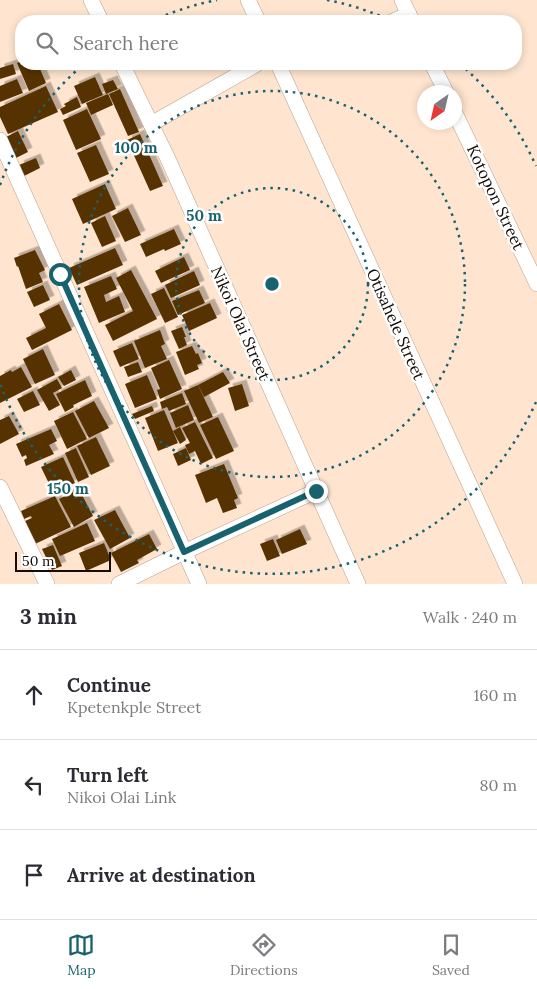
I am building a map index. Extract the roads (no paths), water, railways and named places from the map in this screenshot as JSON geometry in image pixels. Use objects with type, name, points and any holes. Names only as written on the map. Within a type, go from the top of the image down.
[{"type":"street","points":[[90,0],[98,15]]},
{"type":"street","points":[[248,0],[255,15]]},
{"type":"street","points":[[402,0],[409,15]]},
{"type":"street","name":"Nikoi Olai Street","points":[[125,70],[168,159],[358,584]]},
{"type":"street","points":[[151,124],[246,70]]},
{"type":"street","name":"Otisahele Street","points":[[286,70],[515,584]]},
{"type":"street","points":[[435,70],[442,85]]},
{"type":"street","name":"Kotopon Street","points":[[462,128],[537,284]]},
{"type":"street","points":[[0,140],[199,584]]},
{"type":"street","points":[[0,487],[47,584]]},
{"type":"street","points":[[119,584],[316,491]]}]
